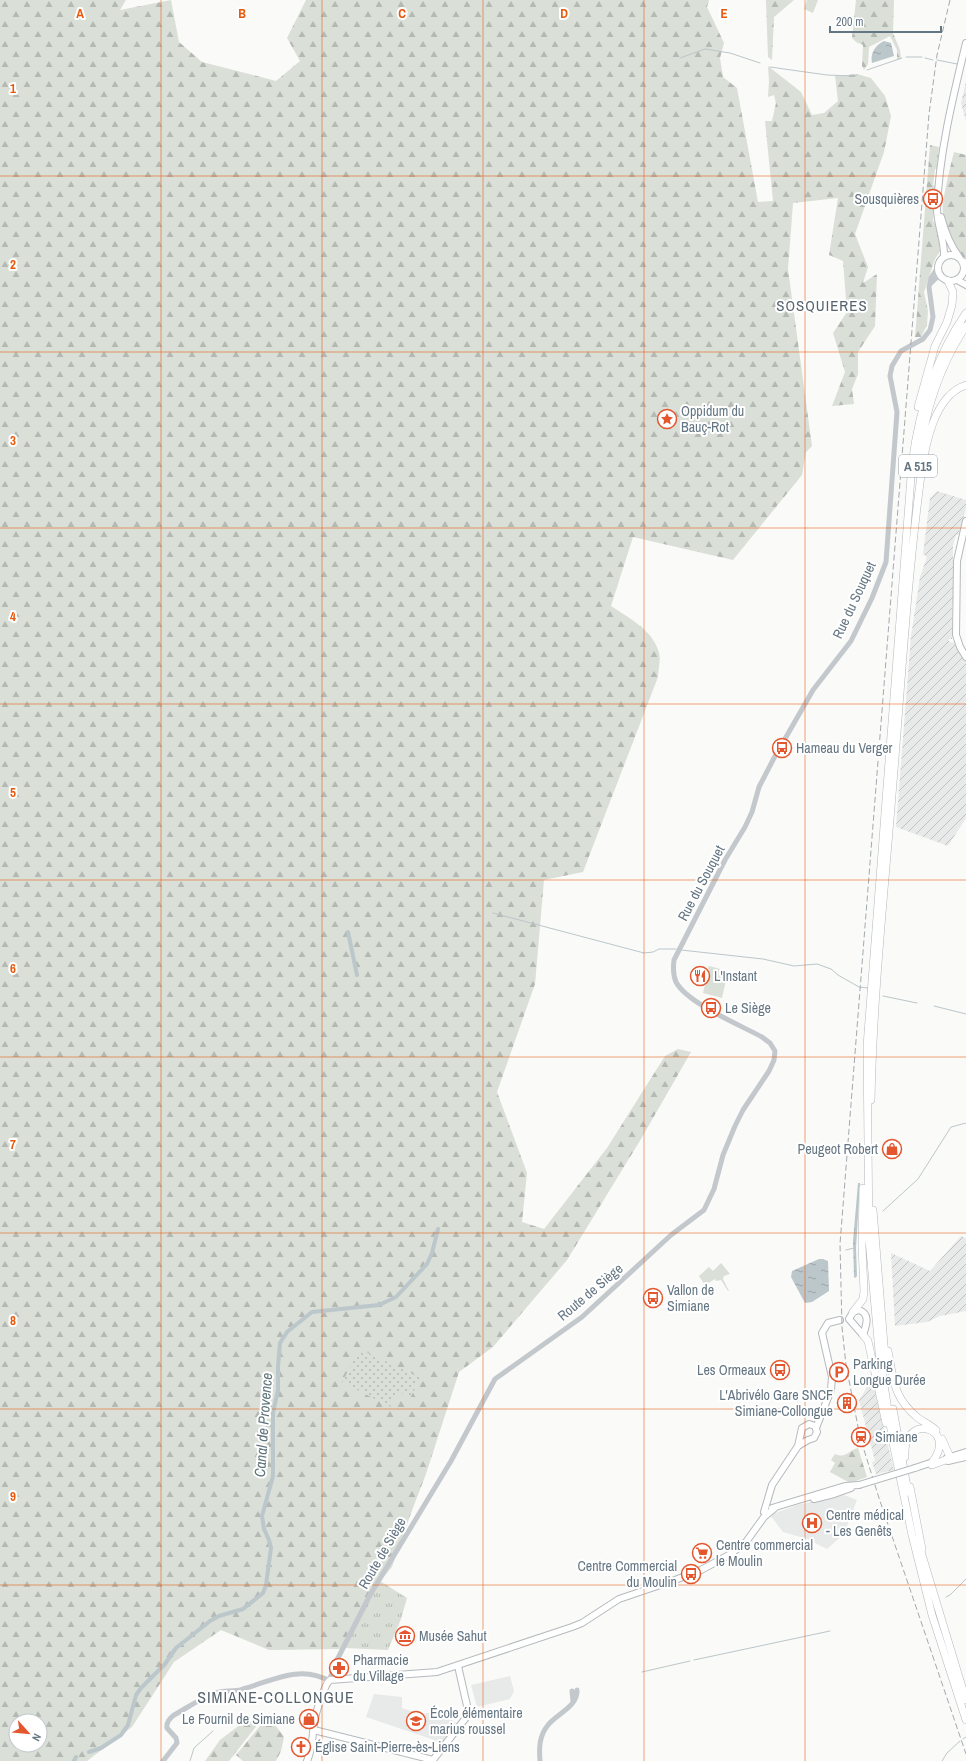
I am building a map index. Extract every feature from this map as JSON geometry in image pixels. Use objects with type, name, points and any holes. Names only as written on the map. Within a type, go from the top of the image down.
[{"type":"highway","points":[[906,1508],[893,1443],[879,1352],[869,1239],[867,1046],[907,527],[906,498],[912,438],[927,374],[952,305],[953,292],[945,279]]},
{"type":"highway","name":"A 515","points":[[907,527],[915,435],[940,356],[966,313]]},
{"type":"highway","name":"A 515","points":[[907,616],[912,531],[922,434],[938,381],[948,358],[966,326]]},
{"type":"highway","points":[[966,385],[958,387],[943,403],[935,418],[927,443],[917,508],[907,616],[872,1072],[872,1203],[886,1369],[915,1532],[966,1700]]},
{"type":"highway","points":[[853,1312],[862,1299],[864,1292],[862,1238],[867,1096]]},
{"type":"highway","points":[[881,1312],[897,1394],[906,1407],[940,1435],[950,1457],[948,1459],[933,1463]]},
{"type":"highway","points":[[863,1335],[868,1341],[886,1427],[932,1615],[966,1720]]},
{"type":"highway","points":[[925,1566],[904,1448],[907,1438],[913,1432],[921,1428],[931,1430],[938,1436],[941,1445],[933,1463]]},
{"type":"main road","points":[[938,196],[940,210],[948,239],[952,249],[963,261],[964,277],[957,280],[945,279],[938,267],[944,257],[943,240],[937,215],[938,196],[943,155],[966,43]]},
{"type":"main road","points":[[944,257],[952,255],[963,261]]},
{"type":"main road","points":[[957,280],[966,286]]},
{"type":"main road","points":[[966,521],[957,561],[956,635],[960,647],[966,657]]},
{"type":"main road","points":[[798,1446],[816,1437],[818,1432],[816,1428],[829,1396],[832,1377],[822,1333],[828,1323],[844,1320],[853,1312],[859,1310],[867,1315],[863,1335],[844,1320]]},
{"type":"main road","points":[[307,1761],[313,1741],[314,1724],[317,1712],[329,1681],[438,1671],[458,1666],[572,1626],[619,1599],[694,1571],[729,1555],[746,1542],[769,1510],[768,1498],[778,1474],[798,1446],[804,1427],[810,1424],[822,1411]]},
{"type":"main road","points":[[810,1424],[816,1428]]},
{"type":"main road","points":[[802,1434],[804,1438],[808,1440]]},
{"type":"main road","points":[[950,1457],[966,1452]]},
{"type":"main road","points":[[798,1501],[834,1494],[933,1463],[966,1457]]},
{"type":"main road","points":[[595,1613],[622,1594],[694,1571],[721,1556],[742,1542],[759,1516],[769,1510],[819,1493],[845,1486],[859,1485]]},
{"type":"main road","points":[[819,1493],[824,1494],[833,1492]]},
{"type":"main road","points":[[665,1580],[675,1578]]},
{"type":"main road","points":[[314,1730],[434,1761],[468,1712],[458,1666]]},
{"type":"street","points":[[928,287],[931,278],[938,267]]},
{"type":"street","points":[[928,287],[933,280],[945,279]]},
{"type":"street","name":"Rue du Souquet","points":[[679,950],[725,860],[745,827],[765,775],[813,690],[851,641],[872,598],[886,562],[897,412],[890,376],[892,366],[898,355],[905,349],[923,339],[932,326],[933,317],[928,287]]},
{"type":"street","name":"Route de Siège","points":[[329,1681],[337,1660],[370,1595],[451,1461],[495,1379],[582,1317],[671,1235],[702,1212],[708,1204],[714,1189],[723,1155],[735,1126],[769,1071],[774,1060],[775,1051],[770,1043],[762,1037],[696,1002],[678,984],[673,972],[674,960],[679,950]]},
{"type":"street","points":[[163,1761],[176,1746],[177,1741],[167,1728],[167,1723],[174,1715],[215,1693],[240,1690],[285,1675],[310,1673],[329,1681]]},
{"type":"street","points":[[540,1761],[539,1750],[544,1731],[549,1724],[573,1702],[574,1691]]},
{"type":"shaded area","points":[[966,81],[966,121],[961,103]]},
{"type":"shaded area","points":[[937,491],[966,500],[966,509],[958,535],[956,535],[953,545],[953,560],[955,561],[954,603],[952,604],[952,639],[949,639],[949,642],[955,643],[966,661],[966,818],[948,846],[896,827],[911,636],[920,577],[927,557],[923,554],[930,498]]},
{"type":"shaded area","points":[[961,1236],[966,1238],[966,1311],[940,1316],[927,1322],[895,1326],[891,1253],[930,1271]]},
{"type":"shaded area","points":[[872,1379],[894,1470],[876,1474],[872,1462],[875,1461],[859,1400],[866,1389],[865,1381]]},
{"type":"shaded area","name":"Centre médical - Les Genêts","points":[[844,1495],[857,1500],[844,1534],[827,1549],[807,1539],[783,1532],[770,1515],[797,1505]]},
{"type":"shaded area","points":[[510,1676],[514,1691],[510,1699],[477,1707],[471,1685]]},
{"type":"shaded area","name":"École élémentaire marius roussel","points":[[374,1694],[402,1697],[402,1708],[421,1714],[435,1712],[447,1714],[457,1725],[443,1743],[366,1717]]},
{"type":"green space","points":[[0,0],[126,0],[120,10],[171,0],[179,42],[202,62],[276,81],[300,61],[287,38],[306,0],[709,0],[707,7],[724,43],[720,58],[723,77],[737,88],[758,202],[773,201],[765,121],[772,121],[776,103],[774,95],[768,97],[768,66],[801,92],[812,115],[824,113],[838,101],[835,76],[857,74],[871,78],[885,96],[891,116],[884,152],[855,234],[868,267],[863,283],[877,274],[875,326],[858,352],[858,374],[852,389],[854,404],[832,406],[845,372],[833,333],[847,312],[843,261],[829,255],[838,198],[793,203],[788,269],[812,446],[806,452],[802,475],[733,560],[633,537],[611,606],[633,620],[652,638],[660,656],[658,677],[583,872],[544,880],[535,984],[497,1092],[527,1173],[522,1222],[544,1229],[607,1148],[665,1056],[678,1049],[691,1052],[641,1139],[567,1260],[493,1347],[459,1372],[426,1474],[392,1567],[371,1592],[341,1649],[269,1650],[221,1630],[174,1662],[132,1727],[87,1761],[0,1761]]},
{"type":"green space","points":[[766,0],[794,0],[774,17],[772,60],[768,57]]},
{"type":"green space","points":[[807,0],[818,0],[813,13],[804,9]]},
{"type":"green space","points":[[856,0],[894,0],[893,33],[900,50],[901,59],[897,60],[897,50],[890,36],[869,47],[868,64],[864,70],[862,66],[863,45],[856,42],[852,38]]},
{"type":"green space","points":[[930,145],[939,147],[937,169],[935,169],[933,185],[935,186],[933,221],[937,226],[940,251],[935,259],[924,292],[928,311],[927,325],[921,337],[915,337]]},
{"type":"green space","points":[[954,152],[966,155],[966,261],[951,239],[943,213],[945,192]]},
{"type":"green space","points":[[709,966],[728,971],[722,998],[703,993]]},
{"type":"green space","points":[[721,1263],[730,1274],[724,1276],[723,1279],[729,1291],[721,1280],[716,1281],[715,1279],[705,1285],[699,1276],[709,1267],[713,1271]]},
{"type":"green space","points":[[360,1349],[421,1378],[410,1398],[398,1391],[390,1407],[342,1382]]},
{"type":"green space","points":[[858,1448],[867,1477],[850,1483],[830,1472],[835,1463],[831,1460],[835,1454],[845,1455]]},
{"type":"green space","points":[[380,1581],[407,1598],[401,1619],[388,1650],[345,1648],[371,1596]]},
{"type":"green space","points":[[262,1719],[229,1761],[205,1761],[220,1740],[241,1724]]},
{"type":"green space","points":[[264,1721],[276,1726],[284,1737],[281,1751],[276,1761],[243,1761],[236,1755]]},
{"type":"water","points":[[884,41],[891,43],[894,56],[872,63],[874,50]]},
{"type":"water","points":[[858,1183],[860,1183],[856,1248],[857,1276],[855,1278],[853,1241]]},
{"type":"water","points":[[819,1259],[828,1261],[829,1291],[812,1302],[805,1303],[791,1277],[792,1271]]},
{"type":"waterway","points":[[680,58],[705,49],[730,53],[760,63]]},
{"type":"waterway","points":[[906,57],[922,57]]},
{"type":"waterway","points":[[867,70],[902,58]]},
{"type":"waterway","points":[[925,58],[933,60]]},
{"type":"waterway","points":[[937,60],[957,64]]},
{"type":"waterway","points":[[770,67],[827,75],[857,75]]},
{"type":"waterway","points":[[493,913],[644,953],[653,952],[659,949],[676,949]]},
{"type":"waterway","name":"Canal de Provence","points":[[348,932],[357,975]]},
{"type":"waterway","points":[[681,950],[763,959],[794,966],[817,964],[831,969],[838,975],[859,987],[868,988]]},
{"type":"waterway","points":[[883,996],[917,1003]]},
{"type":"waterway","points":[[934,1006],[966,1014]]},
{"type":"waterway","points":[[883,1211],[918,1179],[951,1127],[966,1123]]},
{"type":"waterway","name":"Canal de Provence","points":[[89,1752],[101,1748],[121,1735],[128,1725],[136,1695],[165,1664],[176,1648],[210,1621],[219,1616],[243,1609],[263,1593],[266,1585],[271,1548],[264,1529],[262,1516],[273,1476],[273,1413],[278,1390],[280,1343],[287,1332],[312,1312],[379,1305],[396,1297],[427,1264],[432,1253],[438,1229]]},
{"type":"waterway","points":[[846,1250],[854,1248]]},
{"type":"waterway","points":[[946,1597],[966,1579]]},
{"type":"waterway","points":[[694,1660],[830,1631]]},
{"type":"waterway","points":[[642,1672],[690,1661]]},
{"type":"waterway","points":[[190,1761],[194,1748],[213,1731]]},
{"type":"waterway","points":[[942,1761],[947,1753],[960,1741]]},
{"type":"waterway","name":"Canal de Provence","points":[[74,1761],[76,1757]]},
{"type":"railway","points":[[950,0],[937,55],[929,114],[840,1244],[842,1327],[846,1365],[860,1437],[879,1498],[966,1754]]},
{"type":"place","name":"Sousquières","points":[[933,199]]},
{"type":"place","name":"Oppidum du Bauç-Rot","points":[[667,419]]},
{"type":"place","name":"Hameau du Verger","points":[[782,748]]},
{"type":"place","name":"L'Instant","points":[[700,976]]},
{"type":"place","name":"Le Siège","points":[[711,1008]]},
{"type":"place","name":"Peugeot Robert","points":[[892,1149]]},
{"type":"place","name":"Vallon de Simiane","points":[[653,1298]]},
{"type":"place","name":"Les Ormeaux","points":[[780,1370]]},
{"type":"place","name":"Parking Longue Durée","points":[[839,1372]]},
{"type":"place","name":"L'Abrivélo Gare SNCF Simiane-Collongue","points":[[847,1403]]},
{"type":"place","name":"Simiane","points":[[861,1437]]},
{"type":"place","name":"Centre médical - Les Genêts","points":[[812,1523]]},
{"type":"place","name":"Centre commercial le Moulin","points":[[702,1553]]},
{"type":"place","name":"Centre Commercial du Moulin","points":[[691,1574]]},
{"type":"place","name":"Musée Sahut","points":[[405,1636]]},
{"type":"place","name":"Pharmacie du Village","points":[[339,1668]]},
{"type":"place","name":"Le Fournil de Simiane","points":[[309,1719]]},
{"type":"place","name":"École élémentaire marius roussel","points":[[416,1721]]},
{"type":"place","name":"Église Saint-Pierre-ès-Liens","points":[[301,1747]]},
{"type":"district","name":"SOSQUIERES","points":[[822,305]]},
{"type":"district","name":"SIMIANE-COLLONGUE","points":[[276,1697]]}]
